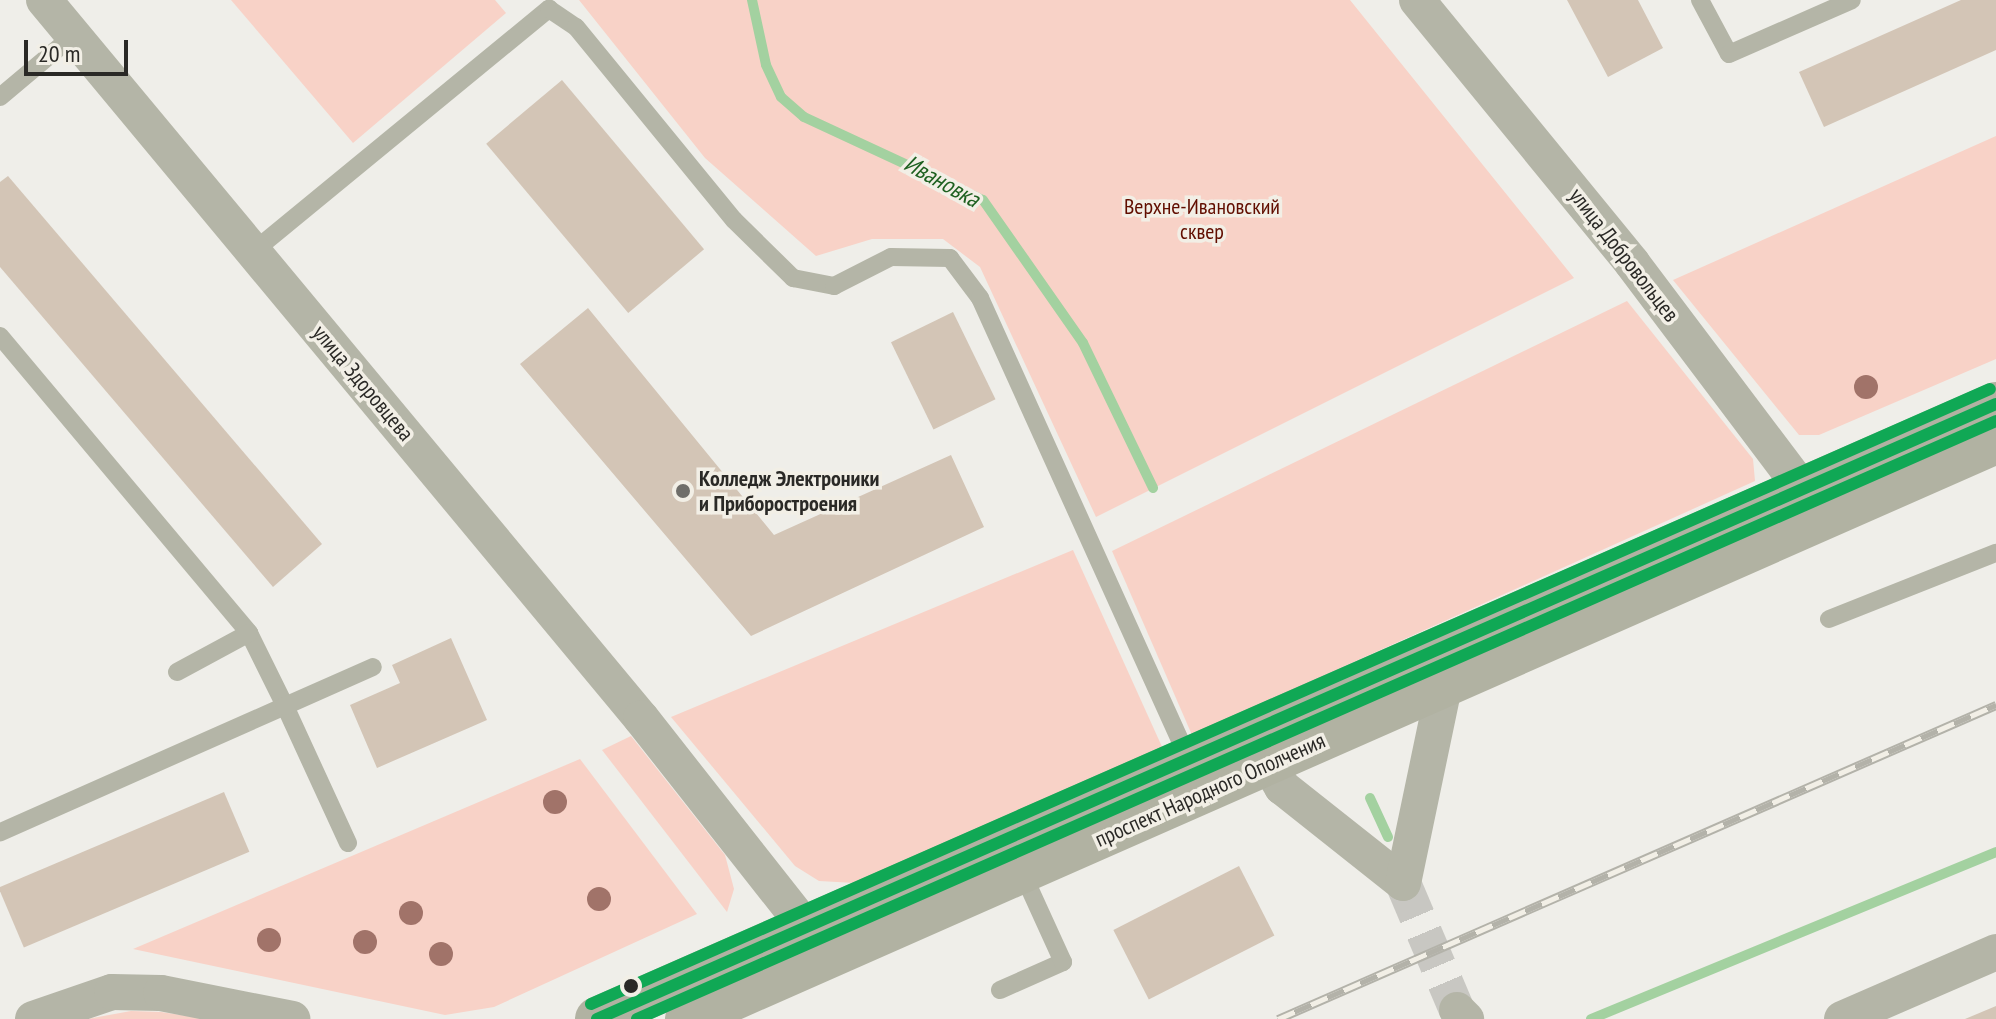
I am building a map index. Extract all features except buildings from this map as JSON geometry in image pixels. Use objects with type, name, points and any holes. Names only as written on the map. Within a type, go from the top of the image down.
[{"type":"street","name":"улица Здоровцева","points":[[44,0],[254,251],[819,941]]},
{"type":"street","name":"улица Добровольцев","points":[[1417,0],[1813,502]]},
{"type":"street","name":"проспект Народного Ополчения","points":[[597,1019],[1022,872],[1259,749],[1813,502],[1996,404]]},
{"type":"street","name":"проспект Народного Ополчения","points":[[1813,502],[1996,442]]},
{"type":"street","points":[[1259,749],[1282,787],[1403,883],[1437,670]]},
{"type":"street","name":"проспект Народного Ополчения","points":[[687,1019],[819,941],[1189,760],[1259,749]]},
{"type":"street","points":[[1842,1019],[1996,952]]},
{"type":"street","points":[[33,1019],[112,992],[161,993],[292,1019]]},
{"type":"street","points":[[1456,1019],[1457,1010],[1466,1019]]},
{"type":"lane","points":[[1700,0],[1729,54],[1852,0]]},
{"type":"lane","points":[[254,251],[549,9],[576,27],[734,220],[793,278],[834,286],[891,257],[950,258],[980,298],[1189,760]]},
{"type":"lane","points":[[0,97],[74,35]]},
{"type":"lane","points":[[0,336],[249,633],[348,843]]},
{"type":"lane","points":[[1829,619],[1996,553]]},
{"type":"lane","points":[[177,672],[249,633]]},
{"type":"lane","points":[[0,832],[373,667]]},
{"type":"lane","points":[[1000,990],[1063,962],[1022,872]]},
{"type":"green space","points":[[231,0],[495,0],[506,13],[353,143]]},
{"type":"green space","name":"Верхне-Ивановский сквер","points":[[579,0],[1350,0],[1574,278],[1096,517],[980,267],[943,239],[872,239],[816,256],[705,158]]},
{"type":"green space","points":[[1996,136],[1996,359],[1819,435],[1799,435],[1673,280]]},
{"type":"green space","points":[[1627,301],[1753,459],[1755,481],[1192,735],[1112,551]]},
{"type":"green space","points":[[1073,550],[1163,749],[855,883],[819,881],[795,866],[671,717]]},
{"type":"green space","points":[[631,736],[725,855],[734,889],[727,912],[602,750]]},
{"type":"green space","points":[[580,759],[697,914],[494,1007],[445,1015],[133,949]]},
{"type":"green space","points":[[131,1011],[161,1012],[207,1019],[87,1019]]},
{"type":"waterway","name":"Ивановка","points":[[752,0],[766,65],[781,97],[804,117],[983,200],[1083,343],[1153,488]]},
{"type":"waterway","name":"Ивановка","points":[[1370,798],[1388,837]]},
{"type":"waterway","points":[[1591,1019],[1996,852]]},
{"type":"tunnel","points":[[1403,883],[1457,1010]]},
{"type":"railway","points":[[1278,1019],[1996,705]]},
{"type":"transit line","points":[[591,1004],[1990,389]]},
{"type":"transit line","points":[[597,1019],[1996,404]]},
{"type":"transit line","points":[[637,1019],[1996,421]]},
{"type":"place","name":"Колледж Электроники и Приборостроения","points":[[683,491]]}]
